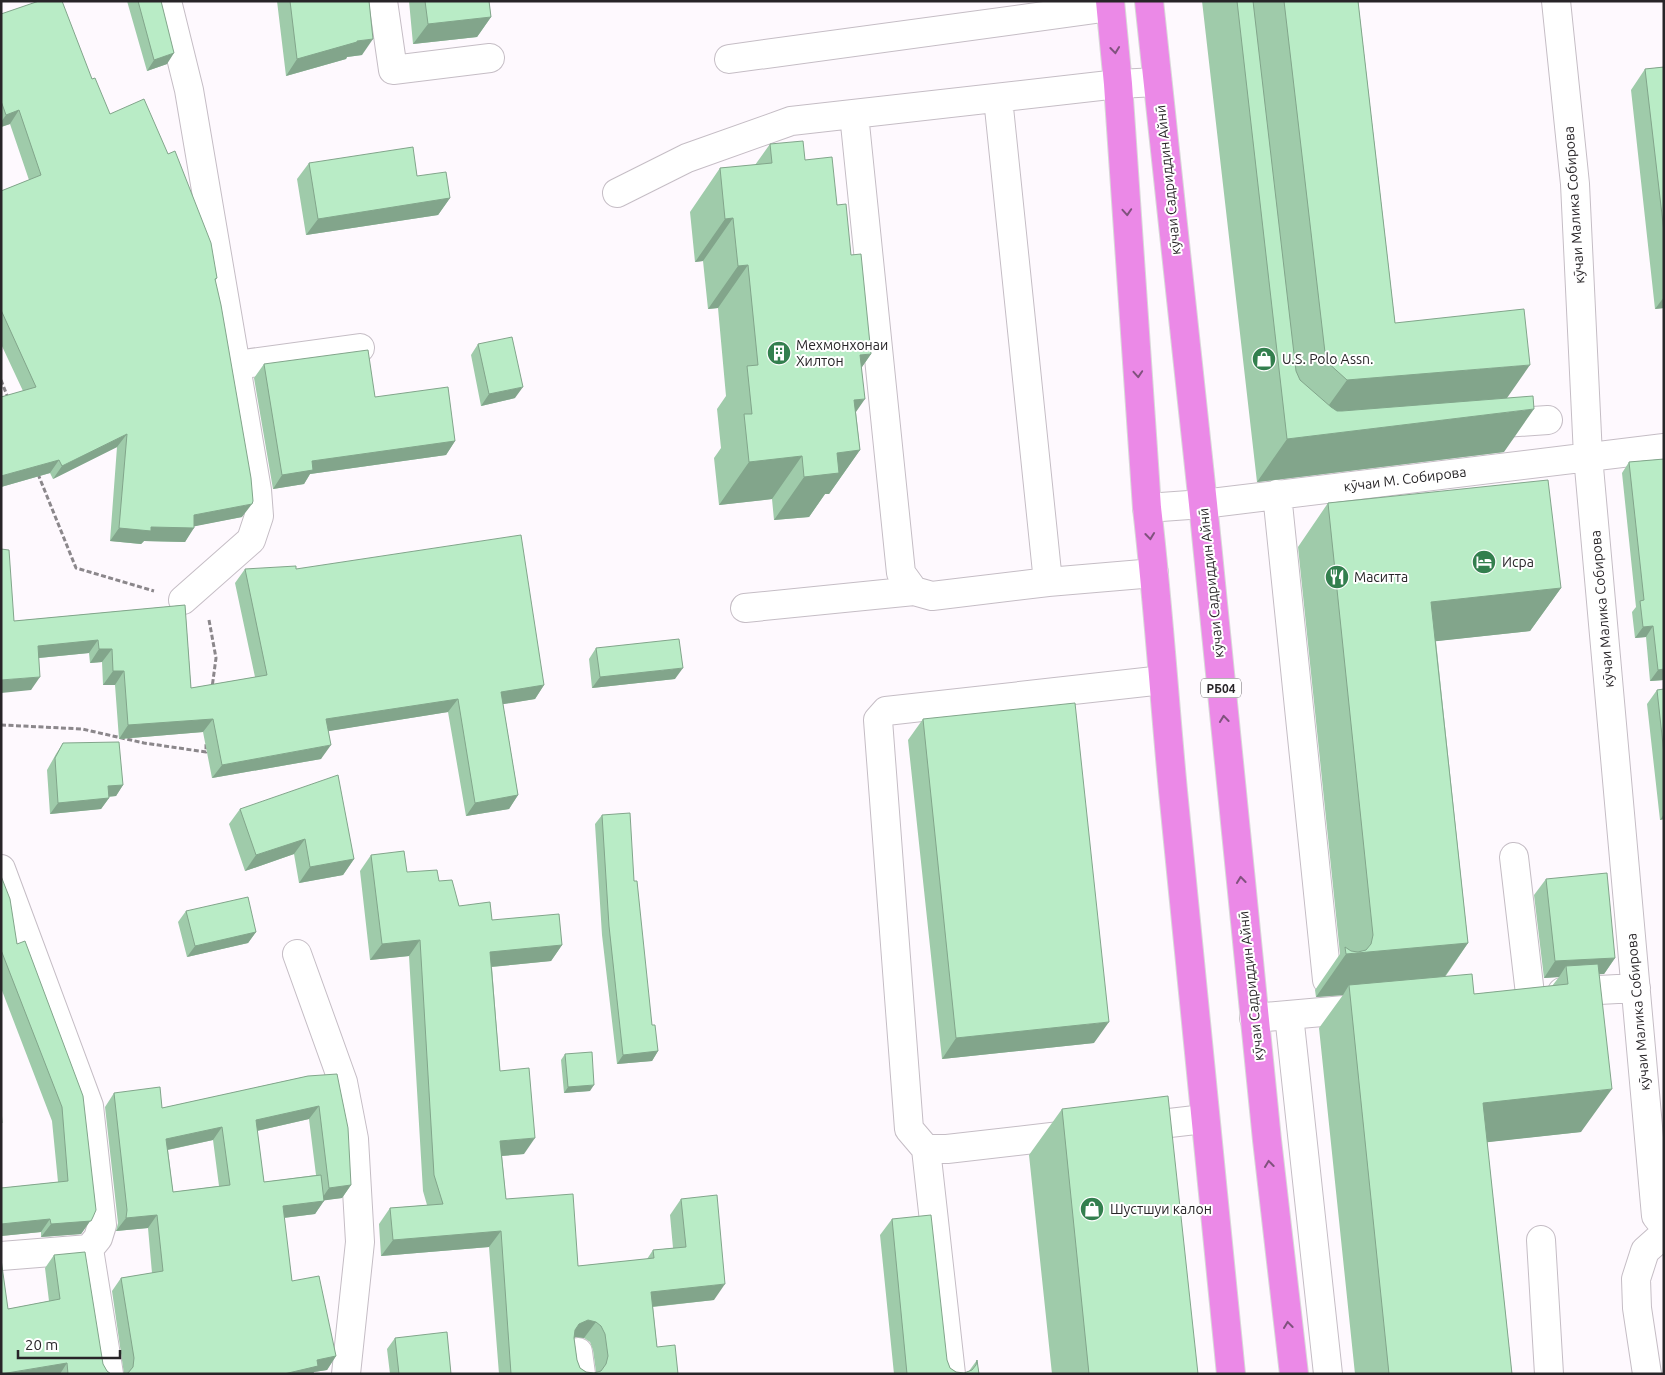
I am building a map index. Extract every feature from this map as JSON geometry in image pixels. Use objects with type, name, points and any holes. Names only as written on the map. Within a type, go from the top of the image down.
[{"type":"highway","name":"кӯчаи Садриддин Айнӣ","points":[[1149,1],[1203,504],[1254,1018],[1294,1374]]},
{"type":"highway","points":[[1110,4],[1118,84],[1147,508],[1204,1119],[1231,1374]]},
{"type":"street","points":[[167,1],[189,90],[257,490],[259,516],[251,540],[183,600]]},
{"type":"street","points":[[383,1],[393,70],[490,58]]},
{"type":"street","name":"кӯчаи Малика Собирова","points":[[1556,1],[1575,184],[1588,456],[1636,988],[1661,1225]]},
{"type":"street","points":[[729,59],[1110,4]]},
{"type":"street","points":[[616,193],[687,158],[791,121],[1118,84],[1157,82]]},
{"type":"street","points":[[998,98],[1048,582]]},
{"type":"street","points":[[854,114],[901,573],[914,591]]},
{"type":"street","points":[[236,365],[360,348]]},
{"type":"street","points":[[1469,426],[1548,420]]},
{"type":"street","name":"кӯчаи М. Собирова","points":[[1147,508],[1203,504],[1664,448]]},
{"type":"street","points":[[1277,494],[1327,980]]},
{"type":"street","points":[[745,608],[914,591],[932,596],[1048,582],[1154,573]]},
{"type":"street","points":[[951,1374],[926,1149],[909,1129],[878,720],[886,711],[1163,680]]},
{"type":"street","points":[[1514,857],[1520,995],[1636,988]]},
{"type":"street","points":[[1,869],[89,1106],[102,1225],[98,1238],[89,1249],[1,1256]]},
{"type":"street","points":[[297,954],[343,1082],[354,1139],[360,1242],[346,1374]]},
{"type":"street","points":[[1254,1018],[1395,1006]]},
{"type":"street","points":[[1289,1015],[1328,1374]]},
{"type":"street","points":[[926,1149],[947,1149],[1204,1119]]},
{"type":"street","points":[[1647,1374],[1637,1308],[1636,1279],[1646,1251],[1661,1225]]},
{"type":"street","points":[[1541,1240],[1549,1374]]},
{"type":"street","points":[[89,1249],[109,1374]]},
{"type":"path","points":[[1,380],[8,398]]},
{"type":"path","points":[[37,470],[76,568],[183,600],[207,611],[216,658],[212,695]]},
{"type":"path","points":[[1,724],[82,728],[144,743],[206,752],[207,742]]},
{"type":"building","points":[[39,1],[62,1],[92,79],[95,78],[110,114],[144,99],[168,154],[175,151],[211,243],[217,278],[215,279],[251,478],[253,501],[252,504],[194,515],[194,528],[151,527],[151,531],[119,528],[127,434],[62,466],[59,460],[1,476],[1,397],[36,387],[1,310],[1,191],[41,175],[19,110],[6,115],[1,101],[1,14]]},
{"type":"building","points":[[138,1],[161,1],[174,53],[154,60]]},
{"type":"building","points":[[290,1],[369,1],[373,39],[357,41],[297,59]]},
{"type":"building","points":[[425,1],[489,1],[491,17],[428,24]]},
{"type":"building","points":[[1237,1],[1253,1],[1296,371],[1300,380],[1337,411],[1533,396],[1534,409],[1287,439]]},
{"type":"building","points":[[1284,1],[1358,1],[1395,323],[1524,309],[1530,365],[1347,380],[1326,361]]},
{"type":"building","points":[[1664,67],[1664,232],[1645,69]]},
{"type":"building","name":"Мехмонхонаи Хилтон","points":[[803,141],[805,160],[832,157],[837,205],[846,204],[851,255],[861,254],[871,354],[860,355],[865,399],[854,400],[860,450],[837,453],[839,473],[804,477],[802,456],[749,462],[744,414],[752,414],[747,366],[758,365],[748,265],[738,266],[733,218],[725,219],[720,168],[772,163],[770,144]]},
{"type":"building","points":[[413,147],[417,176],[446,172],[450,198],[318,219],[309,163]]},
{"type":"building","points":[[512,337],[523,387],[489,394],[478,344]]},
{"type":"building","points":[[368,350],[375,397],[448,387],[455,441],[312,461],[313,470],[282,475],[264,364]]},
{"type":"building","points":[[1664,459],[1664,669],[1658,670],[1653,626],[1643,627],[1640,601],[1644,600],[1629,462]]},
{"type":"building","points":[[1548,480],[1561,588],[1431,602],[1468,943],[1346,954],[1345,947],[1351,951],[1358,952],[1366,950],[1371,944],[1373,935],[1328,503]]},
{"type":"building","points":[[521,535],[544,685],[501,692],[518,795],[475,803],[458,699],[326,719],[331,745],[222,765],[213,719],[128,725],[124,671],[113,671],[112,649],[99,649],[98,640],[38,646],[40,677],[1,680],[1,549],[9,550],[14,621],[185,605],[191,688],[267,675],[245,569],[296,566],[296,569]]},
{"type":"building","points":[[679,639],[683,668],[600,677],[596,648]]},
{"type":"building","points":[[1664,689],[1664,754],[1657,690]]},
{"type":"building","points":[[1075,703],[1109,1022],[956,1038],[923,719]]},
{"type":"building","points":[[119,742],[123,785],[108,786],[109,798],[58,803],[55,758],[63,743]]},
{"type":"building","points":[[338,775],[354,859],[310,867],[305,839],[256,855],[240,809]]},
{"type":"building","points":[[630,813],[634,881],[637,881],[652,1025],[655,1025],[658,1051],[623,1055],[609,926],[602,815]]},
{"type":"building","points":[[404,851],[407,872],[437,870],[439,881],[452,880],[459,906],[490,902],[492,920],[559,914],[562,945],[490,952],[500,1071],[529,1068],[535,1138],[500,1141],[506,1199],[573,1194],[578,1266],[654,1258],[653,1250],[686,1247],[681,1199],[717,1195],[725,1284],[651,1292],[657,1347],[675,1345],[678,1374],[511,1374],[501,1231],[393,1240],[390,1208],[443,1204],[434,1175],[420,940],[382,944],[371,855]],"holes":[[[588,1320],[596,1322],[601,1326],[605,1334],[608,1356],[606,1364],[601,1371],[594,1373],[586,1372],[580,1368],[574,1338],[575,1330],[579,1324]]]},
{"type":"building","points":[[1607,873],[1615,958],[1555,961],[1546,879]]},
{"type":"building","points":[[1,876],[10,899],[17,944],[25,941],[83,1096],[96,1210],[91,1221],[51,1224],[50,1219],[1,1224],[1,1188],[68,1181],[62,1107],[1,950]]},
{"type":"building","points":[[248,897],[256,932],[195,946],[186,911]]},
{"type":"building","points":[[1598,964],[1612,1089],[1483,1103],[1512,1374],[1389,1374],[1349,985],[1472,974],[1474,994],[1568,984],[1566,966]]},
{"type":"building","points":[[592,1052],[594,1085],[568,1087],[565,1054]]},
{"type":"building","points":[[337,1074],[348,1128],[351,1185],[329,1188],[319,1106],[256,1120],[264,1182],[321,1175],[324,1201],[283,1206],[292,1281],[319,1276],[336,1356],[317,1360],[318,1366],[284,1374],[126,1374],[133,1367],[134,1358],[121,1278],[163,1271],[157,1215],[126,1218],[127,1210],[114,1093],[160,1087],[162,1108],[308,1076]],"holes":[[[222,1127],[230,1185],[173,1192],[166,1139]]]},
{"type":"building","points":[[1168,1096],[1198,1374],[1089,1374],[1062,1109]]},
{"type":"building","points":[[931,1215],[947,1360],[950,1368],[956,1372],[964,1373],[972,1370],[977,1360],[979,1374],[907,1374],[892,1219]]},
{"type":"building","points":[[85,1252],[103,1364],[111,1374],[68,1374],[67,1363],[1,1374],[1,1259],[8,1309],[60,1299],[54,1255]]},
{"type":"building","points":[[447,1332],[451,1374],[399,1374],[395,1338]]},
{"type":"place","name":"Мехмонхонаи Хилтон","points":[[779,353]]},
{"type":"place","name":"U.S. Polo Assn.","points":[[1264,359]]},
{"type":"place","name":"Исра","points":[[1484,562]]},
{"type":"place","name":"Маситта","points":[[1337,577]]},
{"type":"place","name":"Шустшуи калон","points":[[1092,1209]]}]
